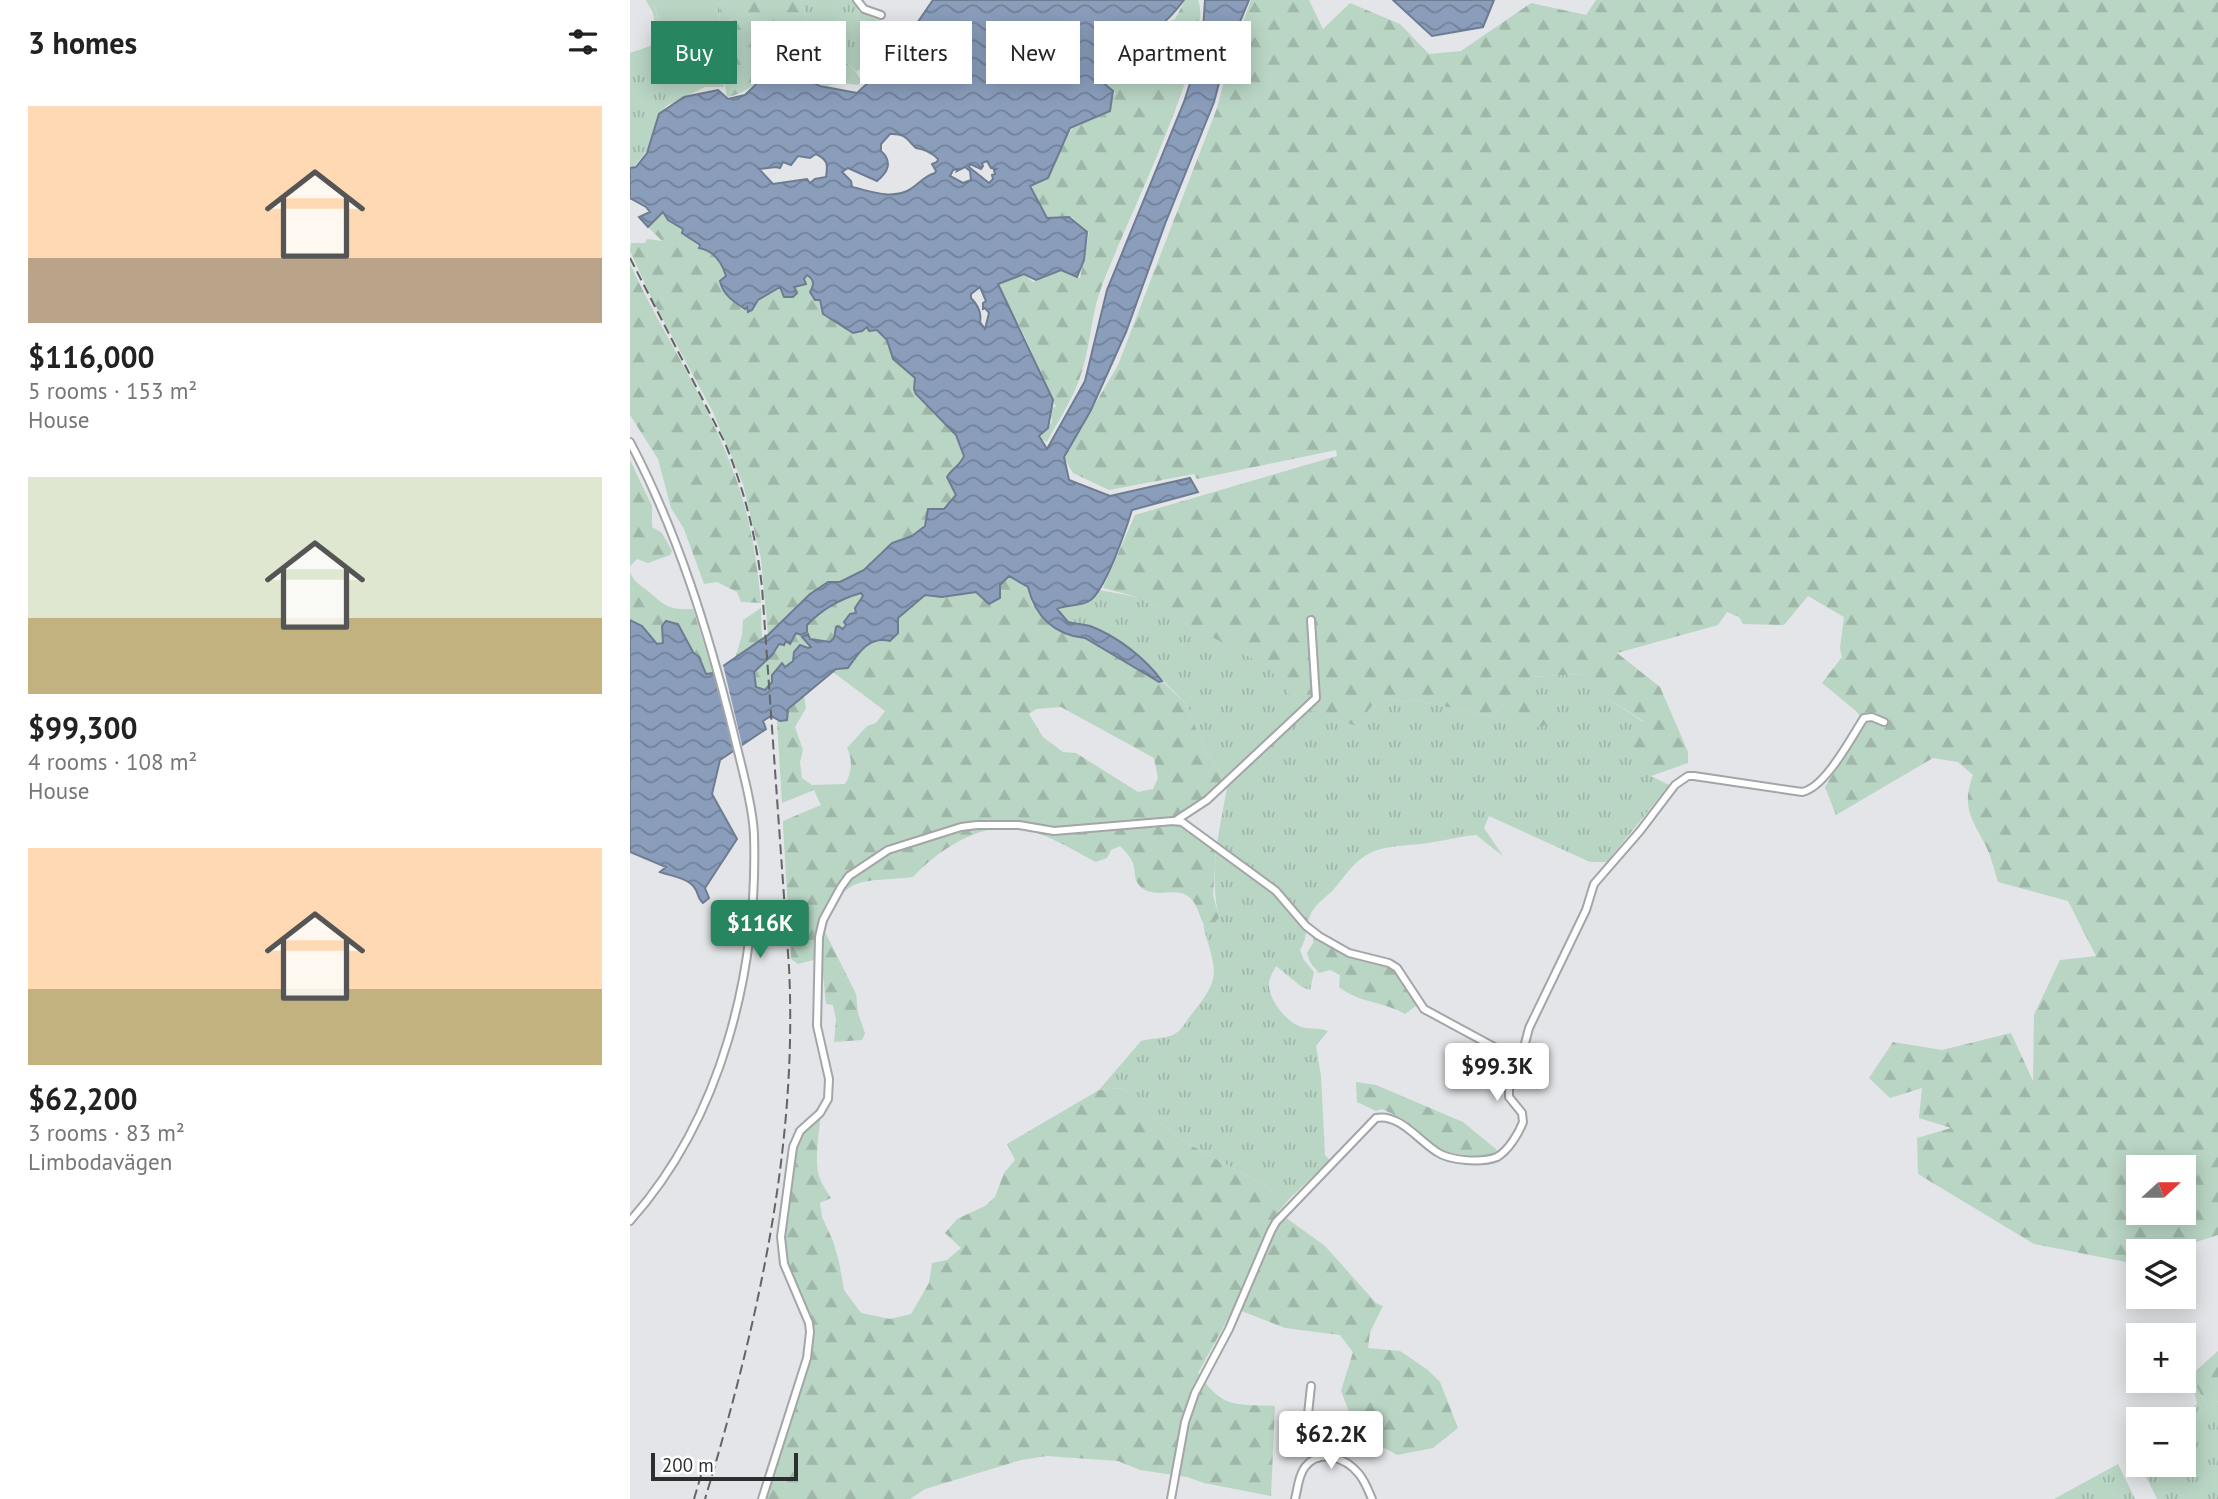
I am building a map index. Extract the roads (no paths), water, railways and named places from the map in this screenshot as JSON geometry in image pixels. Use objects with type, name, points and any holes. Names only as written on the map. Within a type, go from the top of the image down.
[{"type":"street","points":[[857,0],[864,9],[881,15]]},
{"type":"street","points":[[630,442],[681,557],[717,666],[754,832],[753,908],[747,953],[740,998],[724,1052],[709,1092],[680,1150],[659,1184],[630,1221]]},
{"type":"street","points":[[1175,821],[1215,793],[1316,698],[1311,620]]},
{"type":"street","points":[[1171,1499],[1185,1422],[1195,1393],[1229,1329],[1276,1222],[1376,1118],[1385,1117],[1396,1121],[1445,1156],[1463,1159],[1497,1156],[1506,1149],[1523,1122],[1522,1113],[1511,1101],[1508,1092],[1529,1028],[1586,910],[1594,884],[1675,785],[1688,776],[1694,776],[1802,792],[1810,790],[1821,781],[1864,718],[1884,722]]},
{"type":"street","points":[[762,1499],[807,1358],[810,1332],[804,1309],[784,1264],[781,1237],[793,1147],[800,1131],[820,1113],[828,1100],[828,1079],[817,1026],[818,937],[823,920],[849,876],[888,850],[961,827],[977,825],[1019,825],[1054,831],[1175,821],[1194,829],[1276,891],[1306,926],[1319,936],[1349,953],[1390,963],[1397,968],[1424,1009],[1520,1061]]},
{"type":"street","points":[[1311,1386],[1308,1414],[1318,1458]]},
{"type":"street","points":[[1295,1499],[1304,1468],[1318,1458],[1328,1456],[1352,1467],[1363,1479],[1372,1499]]},
{"type":"water","points":[[933,0],[1184,0],[1165,21],[1094,21],[1094,84],[1105,84],[1113,91],[1110,111],[1070,128],[1048,178],[1030,186],[1047,218],[1069,217],[1087,232],[1084,260],[1077,277],[1061,270],[1036,280],[1024,274],[998,284],[1053,400],[1048,428],[1039,436],[1047,449],[1085,381],[1107,290],[1190,84],[1219,84],[1126,332],[1091,410],[1064,457],[1069,480],[1110,496],[1190,478],[1198,492],[1132,510],[1102,586],[1089,601],[1057,609],[1068,622],[1090,626],[1120,642],[1147,664],[1162,681],[1159,682],[1085,638],[1055,628],[1041,615],[1028,587],[1009,576],[1000,585],[1000,598],[989,604],[976,592],[942,597],[925,595],[898,618],[898,633],[890,641],[870,643],[848,668],[836,669],[788,709],[787,720],[780,721],[771,716],[763,721],[766,729],[720,760],[712,794],[737,839],[705,888],[709,898],[703,903],[691,884],[660,872],[666,867],[630,852],[630,620],[642,626],[657,644],[663,643],[662,626],[666,621],[678,624],[693,652],[699,657],[706,674],[713,673],[768,635],[810,594],[828,582],[840,582],[864,570],[892,543],[912,536],[925,526],[928,509],[944,509],[956,495],[947,477],[964,456],[956,435],[916,394],[915,378],[893,359],[887,340],[877,330],[869,331],[867,327],[853,333],[823,314],[820,300],[815,300],[810,292],[813,283],[807,275],[804,279],[806,284],[794,287],[797,293],[793,297],[784,297],[780,287],[758,300],[748,312],[747,307],[745,309],[737,304],[724,290],[720,281],[726,276],[713,254],[699,248],[700,245],[682,233],[683,229],[668,220],[663,212],[648,227],[639,217],[650,212],[630,198],[630,168],[636,167],[647,153],[659,114],[684,97],[718,90],[728,99],[745,95],[756,84],[816,84],[857,93],[867,84],[972,84],[972,21],[918,21]],"holes":[[[890,134],[903,136],[916,148],[928,151],[938,159],[932,164],[935,173],[900,193],[879,194],[852,187],[851,181],[842,172],[848,168],[877,181],[884,174],[888,163],[881,151],[881,144]],[[816,154],[825,160],[826,177],[810,183],[807,179],[773,184],[759,169],[780,168],[783,162],[791,165],[798,156],[810,158]],[[987,161],[991,168],[996,169],[989,183],[969,167],[970,164],[981,169],[982,163]],[[965,167],[970,171],[971,180],[963,183],[950,176],[953,170]],[[980,287],[986,301],[983,303],[983,309],[989,313],[985,329],[971,294]],[[861,593],[863,596],[855,608],[856,613],[850,614],[843,629],[836,627],[834,638],[830,642],[810,639],[808,634],[802,637],[811,647],[800,645],[794,652],[793,661],[785,667],[782,663],[765,690],[756,687],[754,672],[772,655],[779,644],[784,645],[786,641],[790,644],[796,633],[801,635],[807,632],[807,625],[819,614],[832,605]]]},
{"type":"water","points":[[1205,0],[1249,0],[1240,21],[1204,21]]},
{"type":"water","points":[[1393,0],[1494,0],[1483,27],[1432,36]]},
{"type":"railway","points":[[630,258],[724,441],[738,476],[753,531],[762,587],[789,967],[787,1103],[770,1236],[741,1368],[705,1499]]},
{"type":"railway","points":[[694,1499],[702,1472]]}]
